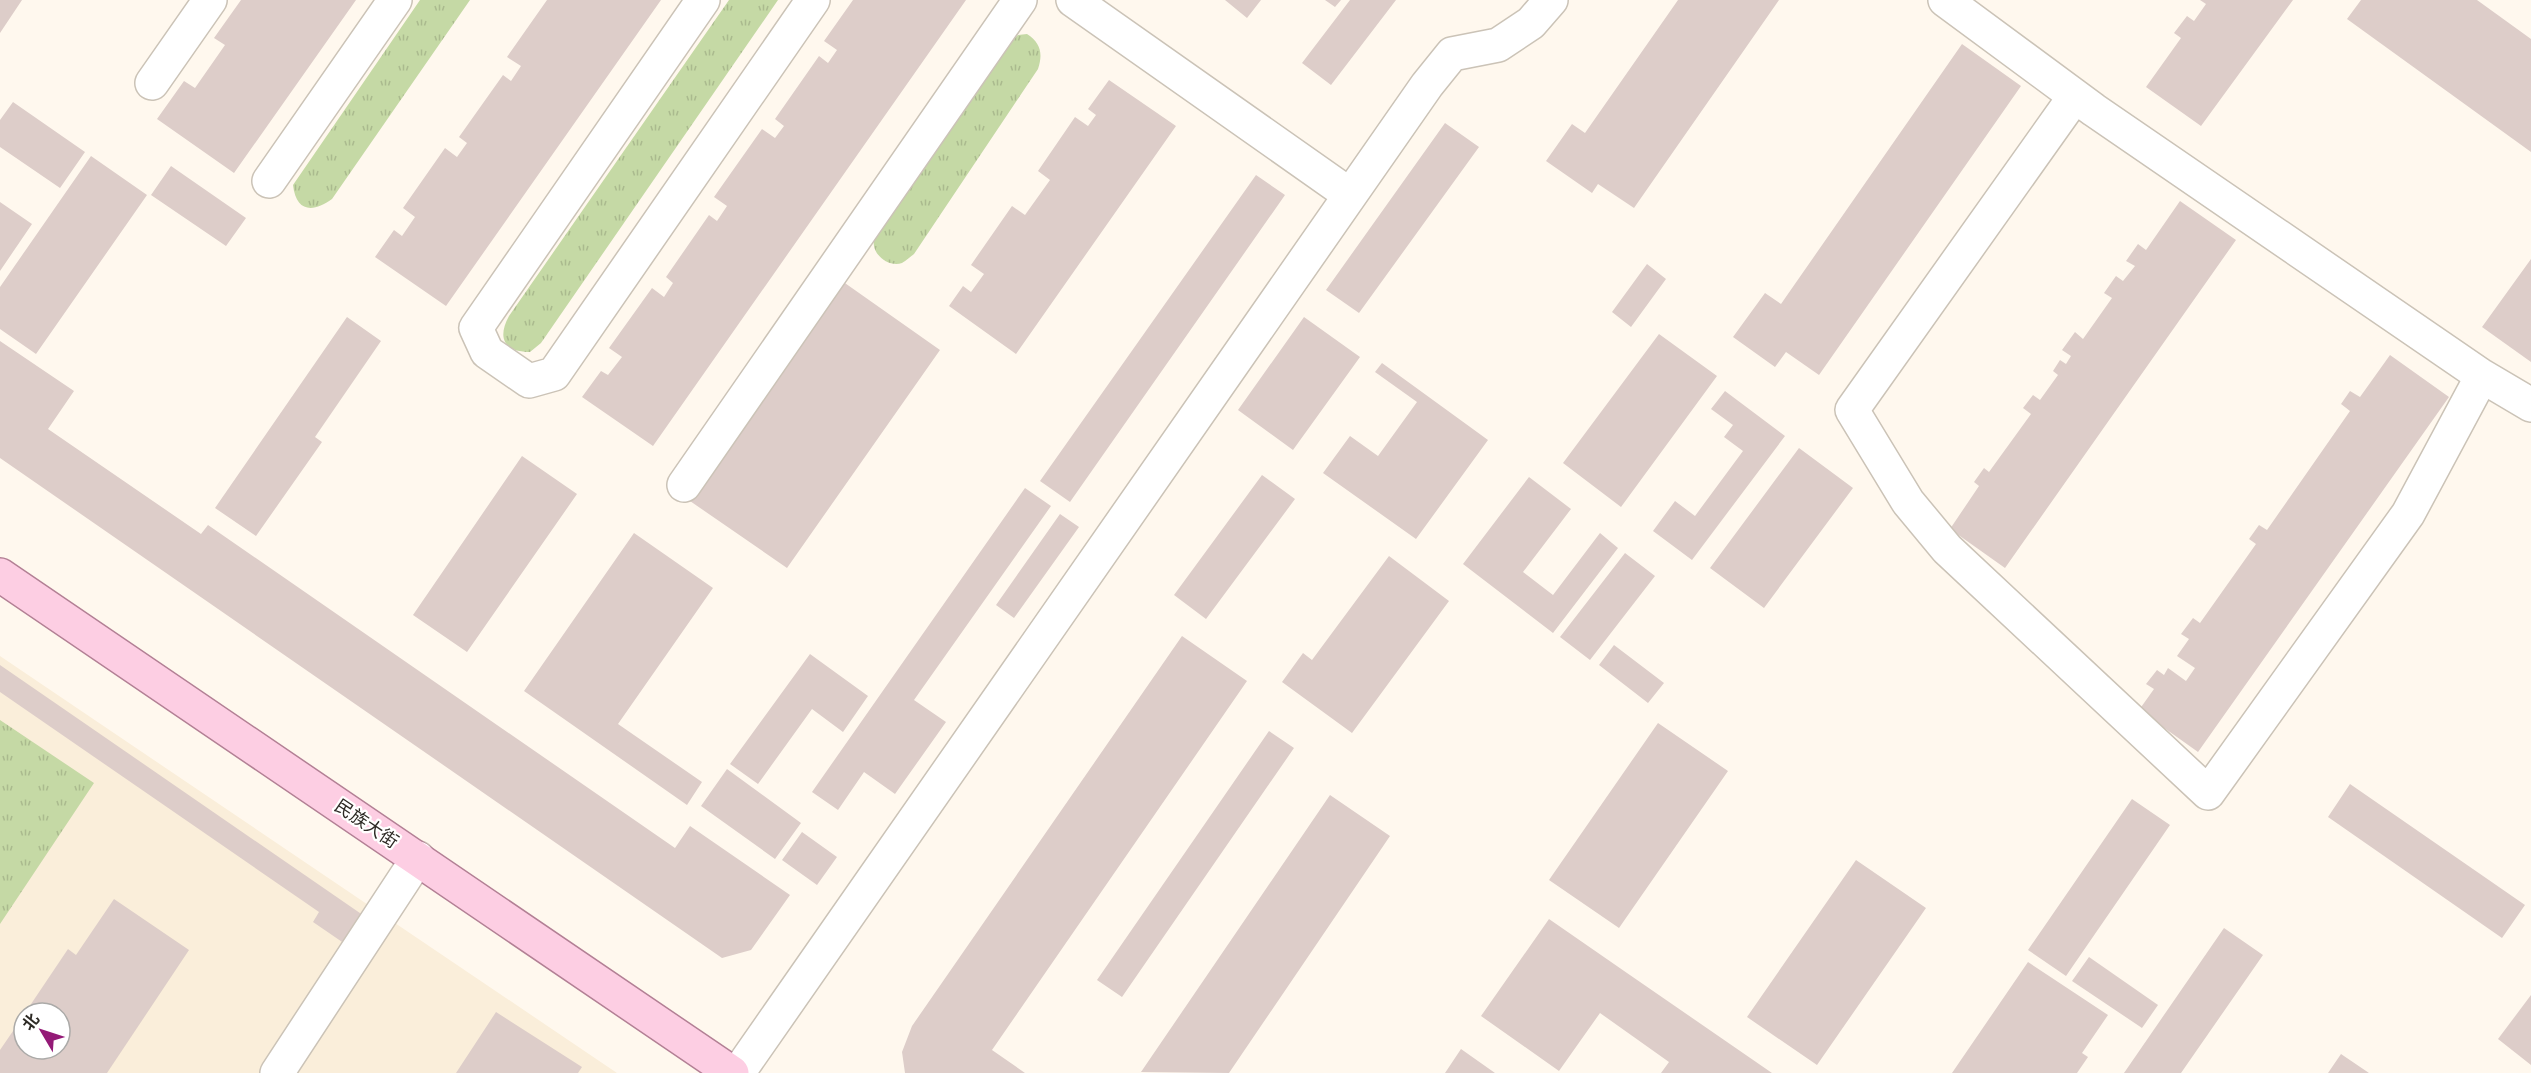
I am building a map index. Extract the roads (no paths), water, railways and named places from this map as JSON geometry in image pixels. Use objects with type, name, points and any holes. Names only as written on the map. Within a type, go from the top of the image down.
[{"type":"main road","name":"民族大街","points":[[0,575],[732,1073]]},
{"type":"street","points":[[152,83],[210,0]]},
{"type":"street","points":[[269,181],[395,0]]},
{"type":"street","points":[[703,0],[476,328],[487,352],[529,381],[554,374],[813,0]]},
{"type":"street","points":[[684,485],[1020,0]]},
{"type":"street","points":[[1073,0],[1350,195]]},
{"type":"street","points":[[738,1073],[1427,85],[1452,54],[1498,45],[1531,23],[1551,0]]},
{"type":"street","points":[[1945,0],[2076,96],[2481,376],[2531,405]]},
{"type":"street","points":[[2076,96],[1852,410],[1908,502],[1947,549],[2208,794],[2408,514],[2481,376]]},
{"type":"street","points":[[277,1073],[418,858]]}]
